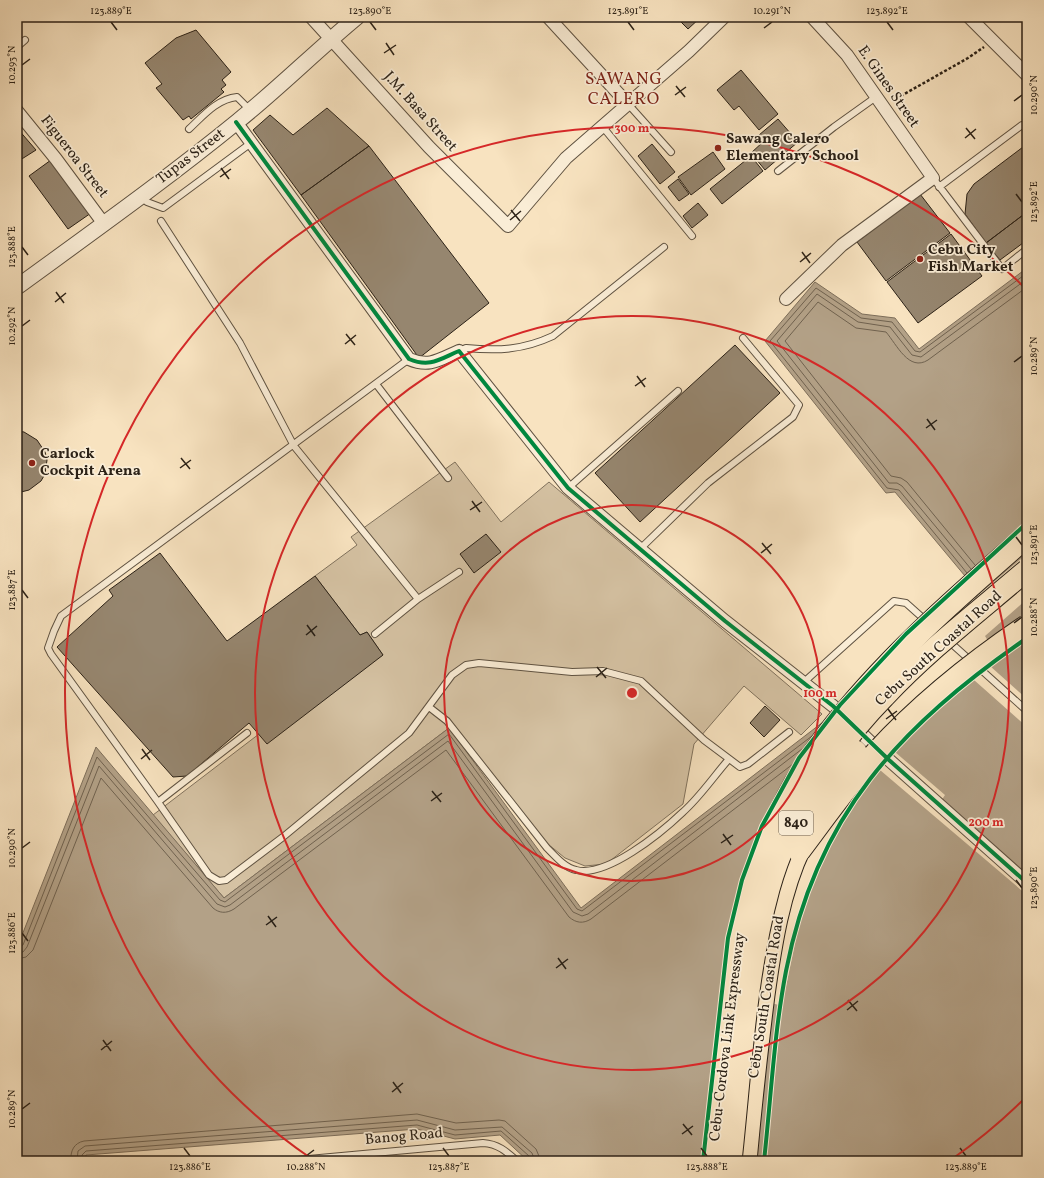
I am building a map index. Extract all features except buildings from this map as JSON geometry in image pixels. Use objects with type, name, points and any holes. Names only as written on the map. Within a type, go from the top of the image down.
[{"type":"highway","name":"Cebu-Cordova Link Expressway","points":[[714,1161],[738,941],[752,885],[761,858],[791,792],[824,738],[867,687],[963,593],[1027,536]]},
{"type":"highway","name":"Cebu South Coastal Road","points":[[731,1161],[756,944],[770,888],[788,840],[806,802],[841,748],[884,696],[932,651],[1027,570]]},
{"type":"highway","name":"Cebu South Coastal Road","points":[[746,1161],[758,1038],[771,948],[784,892],[799,850],[824,801],[851,758],[888,713],[942,661],[1027,588]]},
{"type":"highway","points":[[799,850],[858,774],[904,723],[948,684],[989,651],[1027,626]]},
{"type":"street","name":"J.M. Basa Street","points":[[311,17],[332,38],[429,147],[508,226],[566,158],[602,126]]},
{"type":"street","name":"Tupas Street","points":[[17,287],[104,224],[250,111],[357,17]]},
{"type":"street","points":[[548,17],[628,104]]},
{"type":"street","points":[[602,126],[689,51],[724,17]]},
{"type":"street","name":"E. Gines Street","points":[[812,17],[847,55],[936,182]]},
{"type":"street","points":[[971,18],[1027,75]]},
{"type":"street","name":"Figueroa Street","points":[[17,111],[56,158],[104,224]]},
{"type":"street","points":[[236,122],[409,360],[420,364],[431,364],[459,350],[568,488],[725,621],[833,706],[889,760],[1027,882]]},
{"type":"street","points":[[786,299],[842,245],[936,182]]},
{"type":"lane","points":[[17,47],[25,40]]},
{"type":"lane","points":[[189,129],[226,98],[237,97],[250,111]]},
{"type":"lane","points":[[778,171],[834,127],[879,102]]},
{"type":"lane","points":[[628,104],[671,152]]},
{"type":"lane","points":[[1027,125],[1022,125],[936,182],[1002,268],[1027,249]]},
{"type":"lane","points":[[602,126],[692,236]]},
{"type":"lane","points":[[140,196],[147,202],[163,208],[251,143]]},
{"type":"lane","points":[[161,221],[240,343],[294,446],[418,599]]},
{"type":"lane","points":[[459,350],[466,348],[512,350],[539,343],[553,336],[664,247]]},
{"type":"lane","points":[[640,549],[708,483],[793,417],[799,405],[743,338]]},
{"type":"lane","points":[[409,360],[61,616],[54,631],[48,648],[51,654],[158,802],[209,876],[219,881],[226,880],[247,866],[387,753],[409,733],[452,675],[466,665],[480,663],[572,672],[603,671],[642,681],[704,740],[740,767],[748,764],[789,732]]},
{"type":"lane","points":[[376,384],[448,478]]},
{"type":"lane","points":[[568,488],[678,391]]},
{"type":"lane","points":[[375,634],[418,599],[459,572]]},
{"type":"lane","points":[[804,682],[894,602],[900,602],[906,603],[928,621],[1027,711]]},
{"type":"lane","points":[[429,707],[447,721],[547,848],[561,861],[574,870],[589,872],[609,866],[640,847],[683,812],[729,759]]},
{"type":"lane","points":[[158,802],[247,733]]},
{"type":"lane","name":"Banog Road","points":[[287,1161],[493,1143],[501,1147],[517,1161]]},
{"type":"path","points":[[879,102],[968,58],[992,41]]},
{"type":"path","points":[[764,1161],[781,1005],[788,960],[805,900],[834,833]]},
{"type":"shaded area","points":[[455,462],[501,522],[549,482],[822,714],[801,735],[744,686],[694,744],[683,804],[606,864],[585,866],[565,858],[537,835],[449,728],[224,898],[153,815],[259,734],[383,655],[367,632],[360,635],[315,576],[357,545],[351,537]]},
{"type":"water","points":[[1027,268],[1027,1161],[528,1161],[500,1135],[455,1139],[417,1129],[86,1155],[86,1161],[17,1161],[17,948],[96,747],[224,898],[449,728],[581,908],[823,722],[881,770],[895,752],[845,705],[921,637],[974,680],[990,666],[941,622],[980,594],[895,492],[886,493],[765,341],[815,282],[862,314],[895,318],[919,349]]},
{"type":"pier","points":[[1027,554],[1027,599],[985,636],[988,641],[1027,616],[1027,640],[990,666],[1027,699],[1027,727],[974,680],[979,675],[928,716],[875,773],[835,834],[818,870],[799,925],[782,1005],[766,1161],[762,1161],[779,1005],[771,1003],[753,1161],[702,1161],[727,938],[748,943],[839,732],[880,767],[893,752],[853,715],[927,639],[974,677],[987,666],[942,626]]},
{"type":"pier","points":[[895,752],[945,795],[941,801],[1027,878],[1027,895],[880,770]]},
{"type":"cycle path","points":[[236,122],[409,359],[416,362],[429,363],[459,351],[568,488],[725,621],[833,706],[889,760],[1027,883]]},
{"type":"cycle path","points":[[703,1161],[728,938],[742,880],[762,826],[799,758],[840,705],[906,634],[1027,523]]},
{"type":"cycle path","points":[[764,1161],[776,1042],[786,971],[800,916],[818,866],[842,820],[870,779],[903,741],[940,705],[981,671],[1027,638]]},
{"type":"place","name":"Sawang Calero Elementary School","points":[[718,148]]},
{"type":"place","name":"Cebu City Fish Market","points":[[920,259]]},
{"type":"place","name":"Carlock Cockpit Arena","points":[[32,463]]},
{"type":"district","name":"SAWANG CALERO","points":[[624,89]]}]
